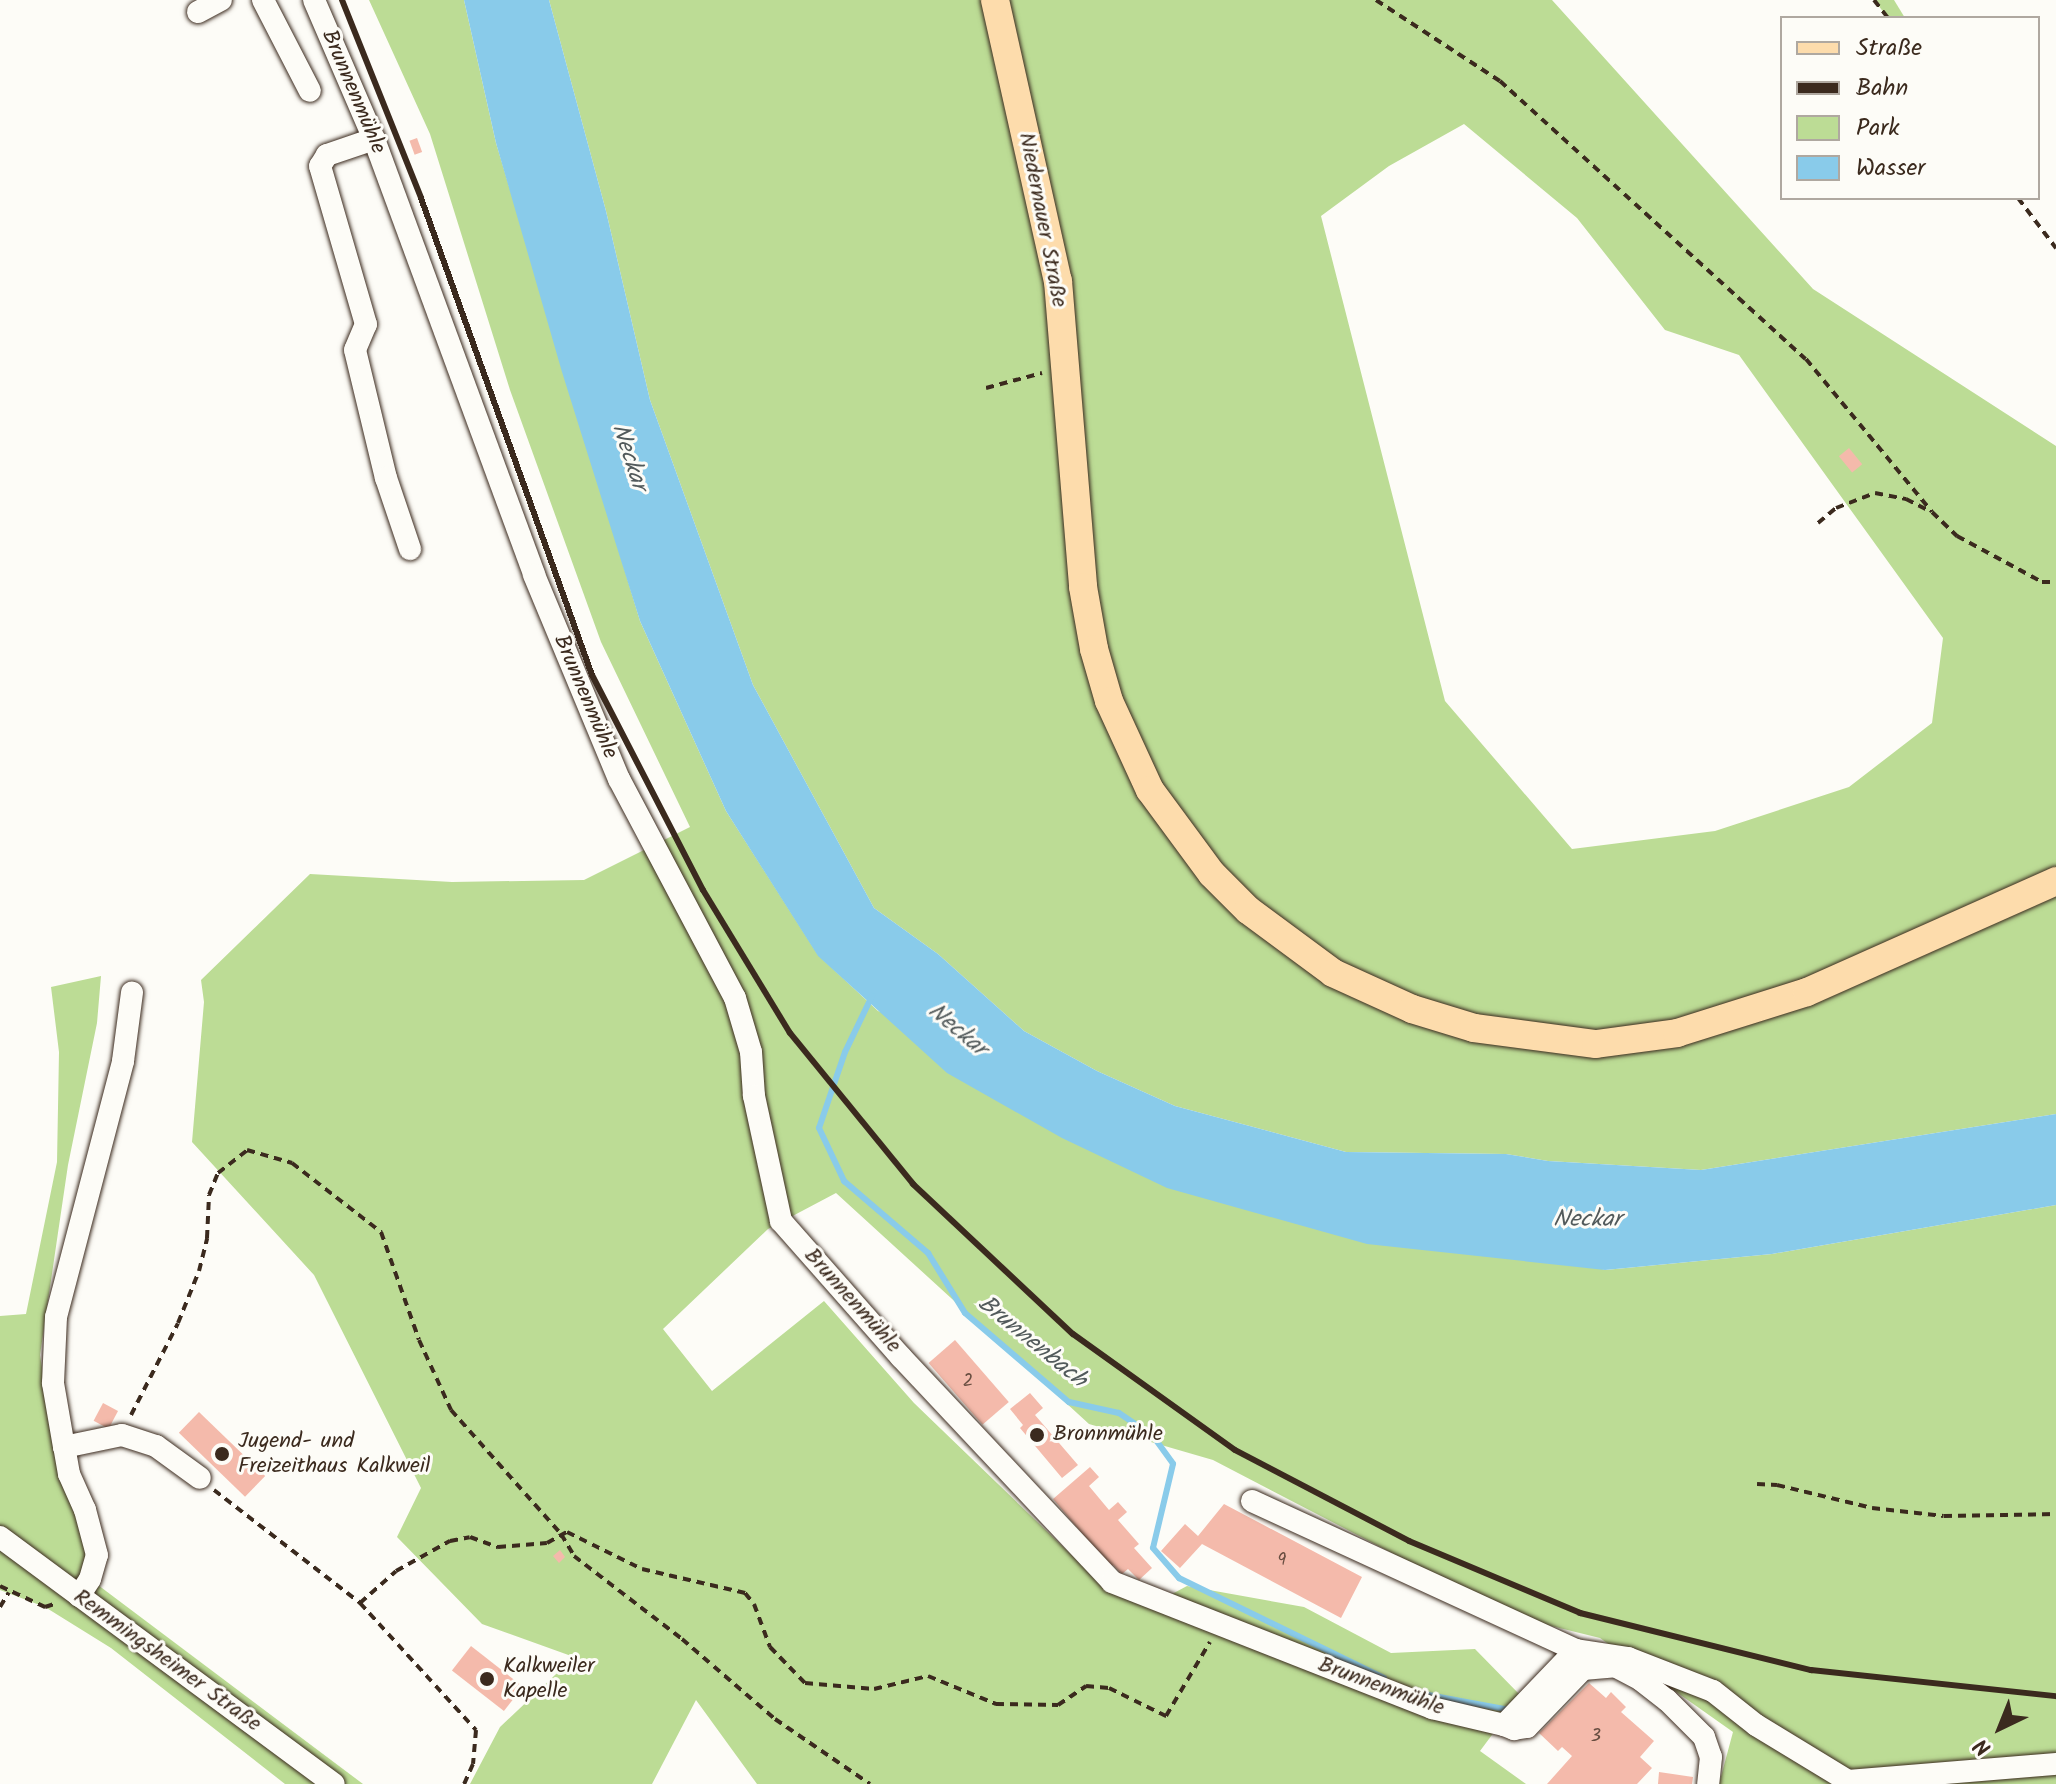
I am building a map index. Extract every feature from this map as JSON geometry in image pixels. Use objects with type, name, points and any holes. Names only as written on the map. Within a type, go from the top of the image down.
[{"type":"main road","name":"Niedernauer Straße","points":[[995,0],[1058,281],[1068,370],[1070,442],[1083,587],[1094,649],[1109,701],[1129,751],[1170,821],[1212,874],[1248,910],[1333,973],[1412,1009],[1474,1028],[1596,1044],[1677,1033],[1807,992],[2056,881]]},
{"type":"street","points":[[198,12],[221,0]]},
{"type":"street","points":[[263,0],[310,91]]},
{"type":"street","name":"Brunnenmühle","points":[[314,0],[374,139],[534,575],[619,779],[735,998],[751,1052],[754,1096],[781,1221],[901,1357],[1112,1582],[1432,1708],[1504,1725]]},
{"type":"street","points":[[374,139],[327,155],[320,166],[366,324],[355,350],[386,478],[410,549]]},
{"type":"street","points":[[79,1596],[90,1579],[97,1555],[85,1510],[69,1474],[64,1447],[53,1383],[56,1317],[123,1061],[132,993]]},
{"type":"street","points":[[64,1447],[122,1435],[156,1446],[200,1478]]},
{"type":"street","points":[[1252,1501],[1576,1650],[1628,1658],[1713,1691],[1756,1725],[1848,1781],[2056,1764]]},
{"type":"street","name":"Remmingsheimer Straße","points":[[0,1537],[334,1784]]},
{"type":"street","points":[[1576,1650],[1504,1725],[1514,1729],[1527,1727],[1583,1669],[1615,1666],[1641,1680],[1689,1719],[1704,1737],[1711,1757],[1708,1784]]},
{"type":"path","points":[[1376,0],[1500,81],[1806,359],[1932,512],[1957,536],[2042,582],[2056,582]]},
{"type":"path","points":[[1874,0],[1886,16]]},
{"type":"path","points":[[2020,200],[2056,248]]},
{"type":"path","points":[[986,388],[1034,374],[1068,370]]},
{"type":"path","points":[[1818,523],[1836,508],[1875,493],[1906,499],[1932,512]]},
{"type":"path","points":[[122,1435],[178,1323],[199,1271],[207,1238],[209,1195],[218,1173],[247,1150],[260,1151],[292,1163],[381,1232],[419,1340],[451,1410],[561,1534],[574,1556],[682,1639],[775,1719],[870,1784]]},
{"type":"path","points":[[200,1478],[360,1603],[476,1730],[473,1764],[464,1784]]},
{"type":"path","points":[[1757,1484],[1777,1485],[1872,1508],[1944,1516],[2056,1514]]},
{"type":"path","points":[[360,1603],[396,1571],[450,1541],[470,1537],[498,1547],[550,1543],[561,1534],[575,1534],[602,1551],[642,1569],[745,1593],[754,1604],[770,1647],[805,1683],[874,1689],[928,1676],[996,1704],[1058,1705],[1086,1686],[1109,1688],[1166,1716],[1220,1626]]},
{"type":"path","points":[[0,1585],[45,1607],[79,1596]]},
{"type":"path","points":[[0,1607],[10,1592]]},
{"type":"green space","points":[[369,0],[464,0],[496,143],[640,621],[726,811],[818,955],[878,1011],[1605,1270],[1772,1254],[2056,1205],[2056,1784],[1719,1784],[1733,1732],[1600,1638],[1515,1617],[1213,1460],[1089,1424],[836,1193],[768,1229],[663,1329],[712,1391],[824,1301],[914,1403],[1084,1567],[1172,1594],[1187,1586],[1304,1607],[1391,1653],[1475,1649],[1521,1696],[1480,1751],[1526,1784],[757,1784],[696,1700],[652,1784],[470,1784],[500,1727],[574,1657],[482,1624],[397,1537],[421,1488],[314,1275],[192,1142],[204,1002],[201,980],[310,874],[452,882],[584,880],[690,827],[601,642],[510,390],[430,134]]},
{"type":"green space","points":[[549,0],[1552,0],[1813,289],[2056,446],[2056,1114],[1701,1170],[1548,1161],[1506,1154],[1346,1152],[1175,1106],[1097,1071],[1024,1031],[938,954],[874,908],[753,685],[650,400],[606,211]],"holes":[[[1464,124],[1577,218],[1665,330],[1739,355],[1943,638],[1932,723],[1849,787],[1715,831],[1572,849],[1445,701],[1321,216],[1389,166]]]},
{"type":"green space","points":[[1874,0],[1894,0],[1904,16],[1886,16]]},
{"type":"green space","points":[[101,976],[97,1023],[68,1165],[40,1355],[58,1468],[97,1555],[90,1579],[363,1784],[285,1784],[111,1648],[45,1607],[0,1590],[0,1316],[26,1314],[57,1162],[59,1052],[51,987]]},
{"type":"water","name":"Neckar","points":[[464,0],[549,0],[606,211],[650,400],[753,685],[874,908],[938,954],[1024,1031],[1097,1071],[1175,1106],[1346,1152],[1506,1154],[1548,1161],[1701,1170],[2056,1114],[2056,1205],[1772,1254],[1605,1270],[1367,1244],[1167,1188],[1062,1138],[947,1073],[818,956],[726,811],[640,621],[562,372],[496,143]]},
{"type":"building","points":[[417,138],[422,152],[415,155],[409,141]]},
{"type":"building","points":[[1849,448],[1862,464],[1852,473],[1839,456]]},
{"type":"building","points":[[955,1340],[1009,1402],[982,1425],[929,1363]]},
{"type":"building","points":[[1030,1393],[1043,1408],[1035,1415],[1078,1465],[1062,1478],[1020,1428],[1023,1425],[1010,1409]]},
{"type":"building","points":[[103,1403],[118,1411],[109,1429],[94,1421]]},
{"type":"building","name":"Jugend- und Freizeithaus Kalkweil","points":[[199,1412],[265,1476],[245,1497],[179,1433]]},
{"type":"building","points":[[1090,1467],[1099,1477],[1089,1486],[1109,1510],[1118,1502],[1127,1512],[1118,1520],[1139,1544],[1134,1548],[1152,1568],[1139,1580],[1128,1569],[1122,1574],[1113,1565],[1111,1568],[1053,1499]]},
{"type":"building","points":[[1224,1504],[1362,1577],[1341,1618],[1202,1544],[1180,1568],[1161,1551],[1185,1524],[1198,1536]]},
{"type":"building","points":[[560,1550],[565,1557],[559,1563],[553,1556]]},
{"type":"building","name":"Kalkweiler Kapelle","points":[[471,1646],[523,1687],[504,1711],[452,1670]]},
{"type":"building","points":[[1589,1683],[1606,1698],[1611,1692],[1626,1707],[1621,1712],[1654,1741],[1640,1757],[1652,1768],[1637,1784],[1547,1784],[1572,1756],[1562,1747],[1558,1751],[1539,1733]]},
{"type":"building","points":[[1659,1772],[1693,1777],[1692,1784],[1658,1784]]},
{"type":"waterway","name":"Brunnenbach","points":[[872,996],[845,1052],[819,1128],[844,1181],[928,1253],[965,1313],[1069,1402],[1119,1413],[1153,1436],[1173,1464],[1153,1548],[1179,1578],[1384,1678]]},
{"type":"waterway","name":"Brunnenbach","points":[[1423,1694],[1510,1710]]},
{"type":"railway","points":[[342,0],[421,198],[592,675],[703,890],[790,1033],[913,1184],[1073,1334],[1235,1450],[1409,1541],[1580,1613],[1811,1670],[2056,1696]]},
{"type":"place","name":"Bronnmühle","points":[[1037,1435]]},
{"type":"place","name":"Jugend- und Freizeithaus Kalkweil","points":[[222,1454]]},
{"type":"place","name":"Kalkweiler Kapelle","points":[[487,1679]]}]
